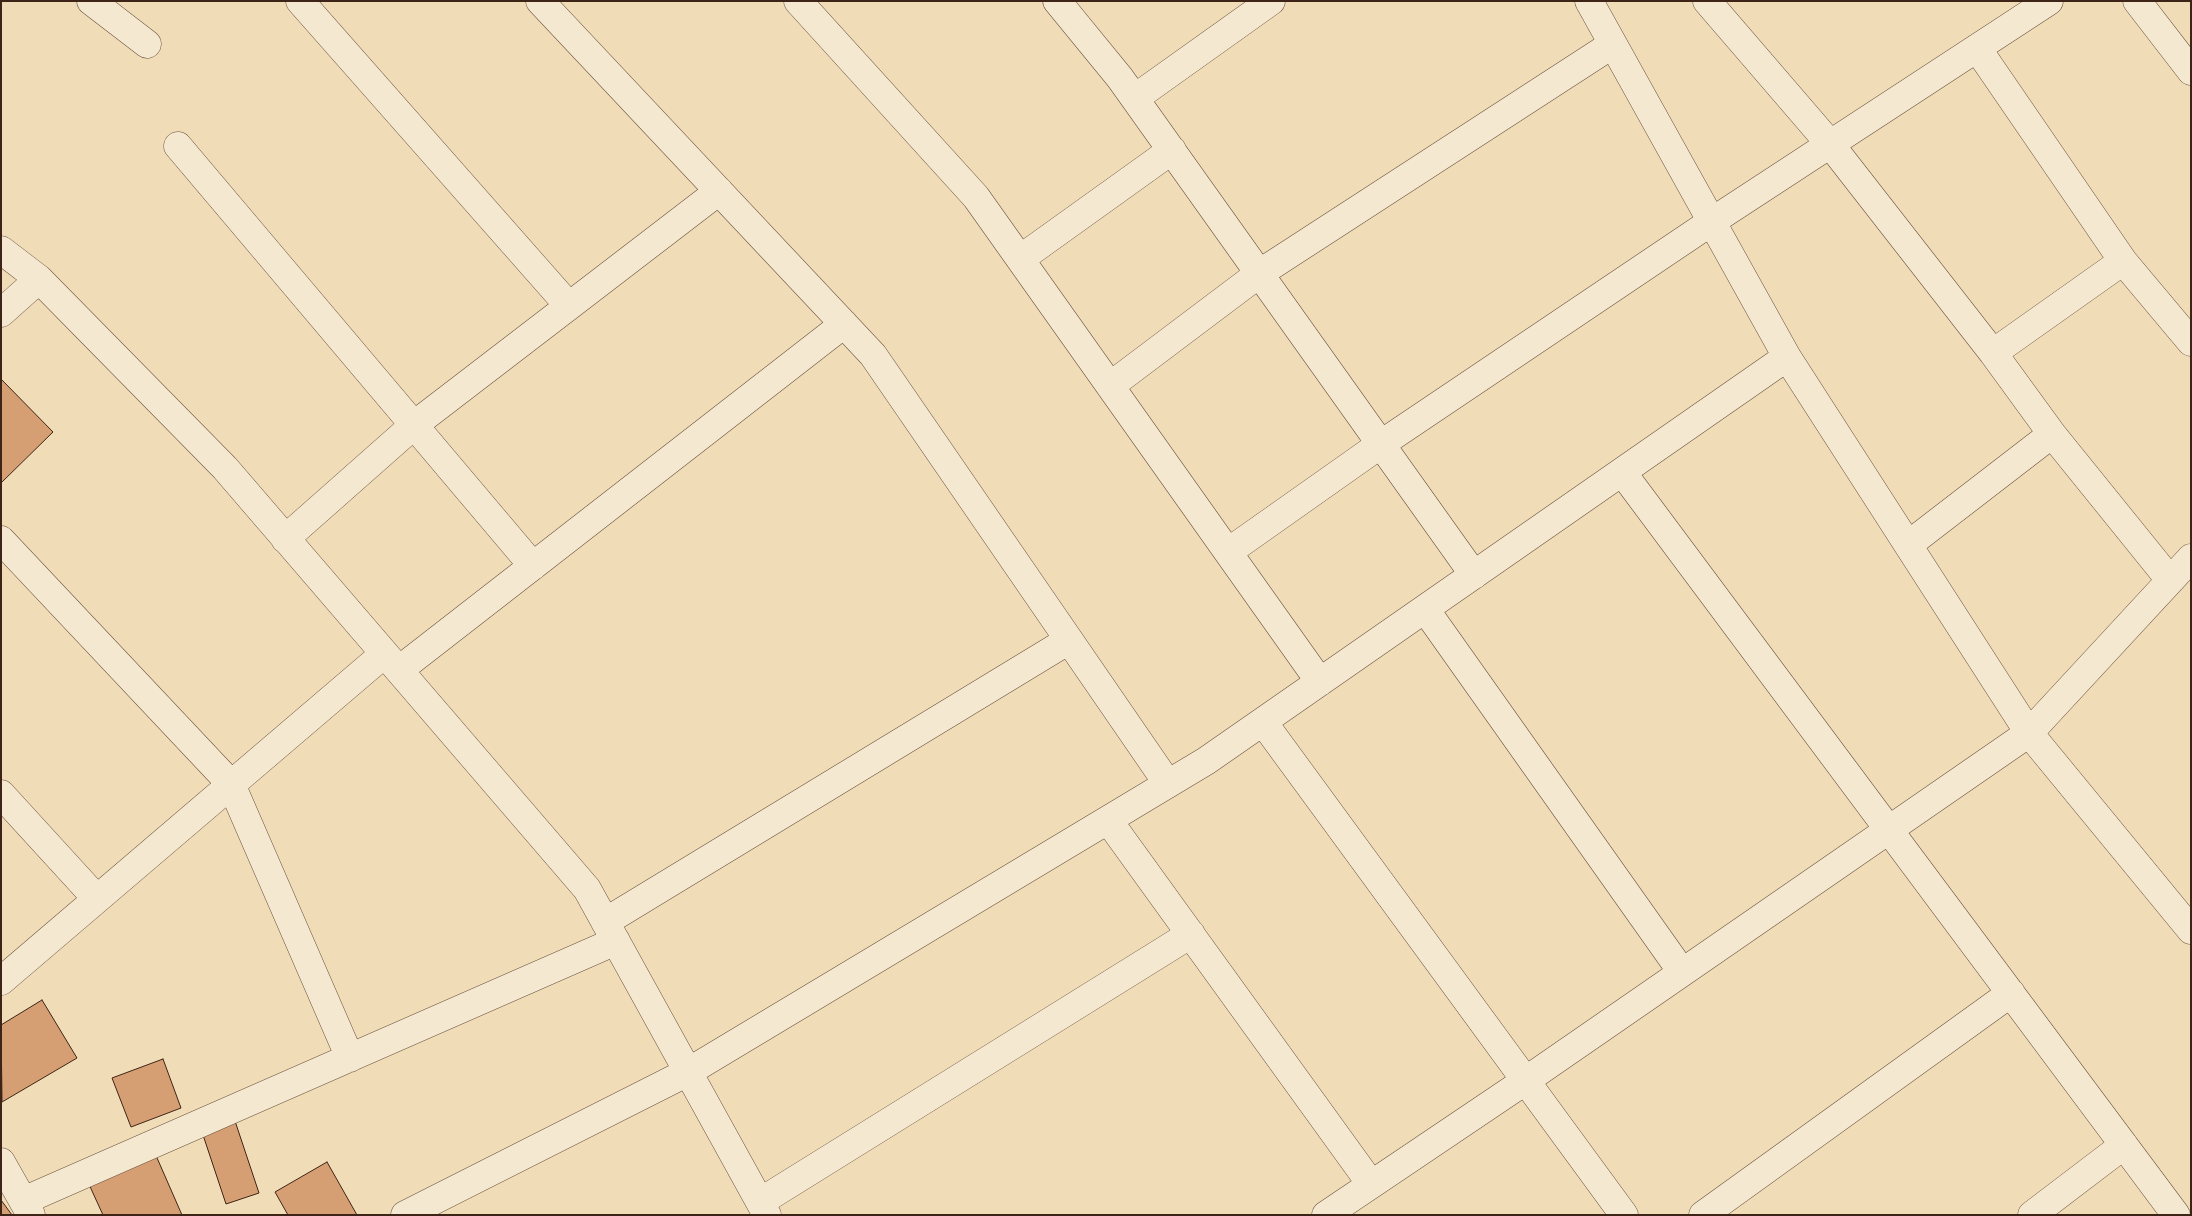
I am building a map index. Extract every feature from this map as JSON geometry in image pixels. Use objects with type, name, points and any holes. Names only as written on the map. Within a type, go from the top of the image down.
[{"type":"street","points":[[91,1],[146,44]]},
{"type":"street","points":[[300,1],[569,306]]},
{"type":"street","points":[[540,1],[873,355],[1168,784]]},
{"type":"street","points":[[798,1],[976,197],[1320,682]]},
{"type":"street","points":[[1057,1],[1135,98],[1474,575]]},
{"type":"street","points":[[1135,98],[1271,1]]},
{"type":"street","points":[[1588,1],[1788,357],[2029,733],[2191,930]]},
{"type":"street","points":[[1707,1],[1830,144],[1993,353],[2052,434],[2170,580]]},
{"type":"street","points":[[1228,552],[1381,444],[1711,222],[2049,1]]},
{"type":"street","points":[[2137,1],[2191,71]]},
{"type":"street","points":[[1110,386],[1260,273],[1613,44]]},
{"type":"street","points":[[1977,48],[2123,261],[2191,342]]},
{"type":"street","points":[[178,146],[533,566]]},
{"type":"street","points":[[1020,259],[1172,150]]},
{"type":"street","points":[[285,538],[414,425],[719,191]]},
{"type":"street","points":[[1,250],[39,279],[225,468],[587,889],[764,1208],[1191,934]]},
{"type":"street","points":[[1993,353],[2123,261]]},
{"type":"street","points":[[1,313],[39,279]]},
{"type":"street","points":[[1,981],[231,784],[392,662],[533,566],[844,324]]},
{"type":"street","points":[[405,1215],[688,1072],[1168,784],[1262,722],[1788,357]]},
{"type":"street","points":[[1908,545],[2052,434]]},
{"type":"street","points":[[1622,472],[2176,1215]]},
{"type":"street","points":[[1,540],[231,784],[350,1058]]},
{"type":"street","points":[[1326,1215],[1526,1080],[2029,733],[2191,558]]},
{"type":"street","points":[[1425,609],[1682,972]]},
{"type":"street","points":[[1,1162],[27,1208],[350,1058],[611,932],[1069,640]]},
{"type":"street","points":[[1262,722],[1624,1215]]},
{"type":"street","points":[[1,794],[97,899]]},
{"type":"street","points":[[1108,820],[1371,1184]]},
{"type":"street","points":[[1703,1215],[2011,993]]},
{"type":"street","points":[[2032,1215],[2124,1145]]},
{"type":"building","points":[[1,379],[53,432],[1,483]]},
{"type":"building","points":[[42,1000],[77,1058],[2,1102],[1,1025]]},
{"type":"building","points":[[163,1059],[181,1108],[131,1127],[112,1078]]},
{"type":"building","points":[[234,1118],[259,1193],[226,1204],[201,1129]]},
{"type":"building","points":[[154,1151],[182,1215],[103,1215],[87,1180]]},
{"type":"building","points":[[327,1162],[357,1215],[288,1215],[275,1192]]},
{"type":"building","points":[[1,1200],[12,1215],[1,1215]]}]
